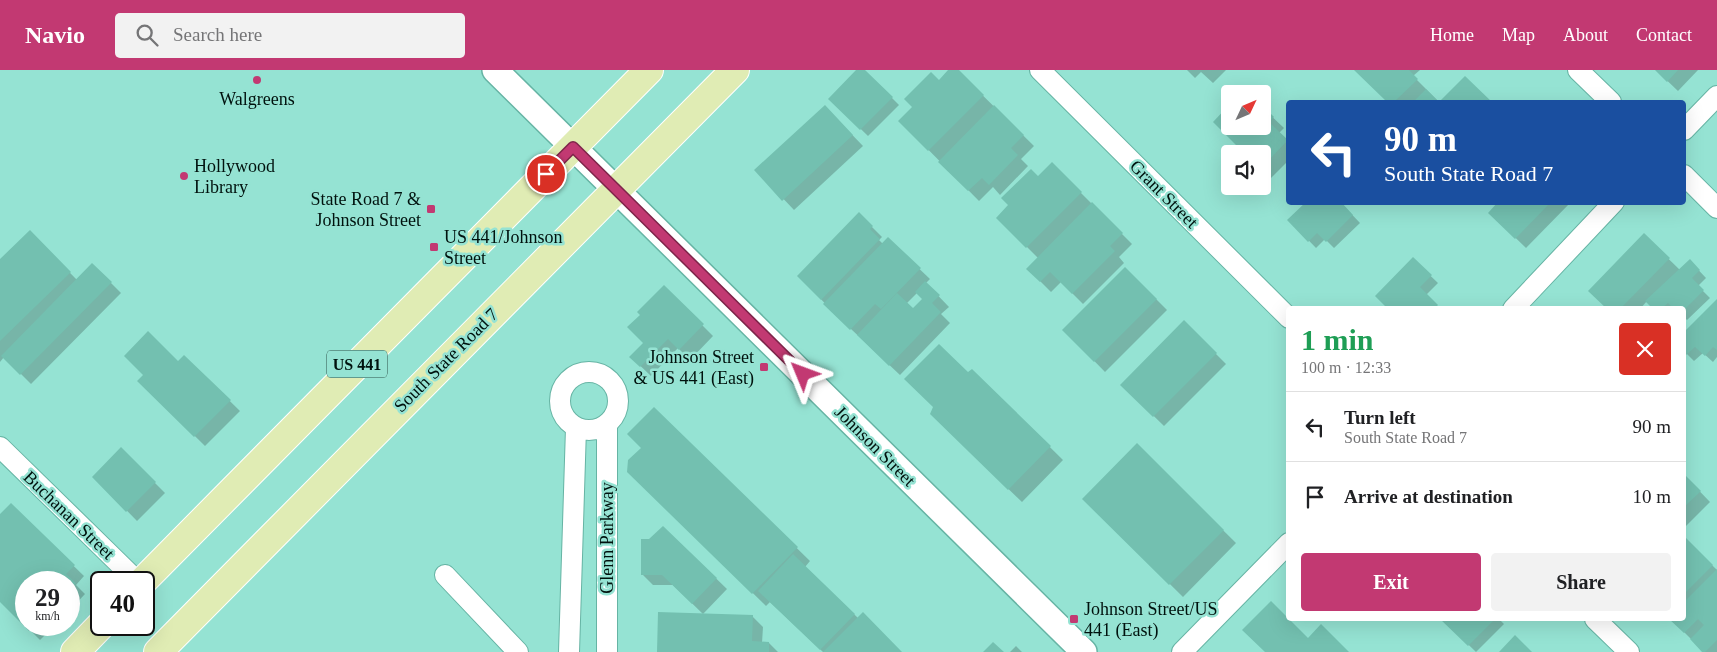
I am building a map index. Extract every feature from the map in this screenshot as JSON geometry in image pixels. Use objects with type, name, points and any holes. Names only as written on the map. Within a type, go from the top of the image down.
[{"type":"main road","name":"US 441","points":[[153,571],[649,70]]},
{"type":"main road","name":"South State Road 7","points":[[158,652],[735,70]]},
{"type":"main road","points":[[75,652],[90,636]]},
{"type":"street","name":"Johnson Street","points":[[495,70],[1084,652]]},
{"type":"street","name":"Grant Street","points":[[1040,70],[1286,315]]},
{"type":"street","points":[[1578,70],[1609,100]]},
{"type":"street","points":[[1686,128],[1717,96]]},
{"type":"street","points":[[1686,177],[1717,208]]},
{"type":"street","points":[[1516,306],[1611,205]]},
{"type":"street","name":"Glenn Parkway","points":[[569,652],[576,428],[563,415],[560,407],[560,397],[568,381],[576,375],[585,372],[604,376],[616,390],[618,400],[614,418],[607,425],[606,652]]},
{"type":"street","points":[[576,428],[592,431],[607,425]]},
{"type":"street","name":"Buchanan Street","points":[[0,447],[127,571]]},
{"type":"street","points":[[1182,652],[1286,546]]},
{"type":"street","points":[[445,575],[518,652]]},
{"type":"street","points":[[1597,621],[1629,652]]},
{"type":"building","points":[[856,70],[865,70],[893,97],[860,130],[828,99]]},
{"type":"building","points":[[948,70],[959,70],[984,95],[928,151],[898,121],[912,107],[904,99],[931,72],[939,80]]},
{"type":"building","points":[[1354,70],[1409,70],[1418,79],[1396,100],[1385,100]]},
{"type":"building","points":[[1655,70],[1678,70],[1667,82]]},
{"type":"building","points":[[1465,76],[1490,100],[1441,100]]},
{"type":"building","points":[[1426,89],[1437,100],[1415,100]]},
{"type":"building","points":[[825,105],[853,135],[782,201],[754,170]]},
{"type":"building","points":[[994,105],[1024,135],[1011,148],[1018,155],[989,185],[982,178],[968,191],[938,162]]},
{"type":"building","points":[[1221,114],[1221,130],[1213,122]]},
{"type":"building","points":[[1271,124],[1286,138],[1286,142],[1271,158],[1271,145],[1236,145],[1226,135],[1271,135]]},
{"type":"building","points":[[1052,162],[1082,192],[1026,248],[996,218],[1008,205],[1001,198],[1031,169],[1038,176]]},
{"type":"building","points":[[1092,202],[1123,233],[1110,246],[1115,251],[1072,294],[1050,272],[1040,282],[1026,269]]},
{"type":"building","points":[[1303,205],[1344,205],[1353,215],[1326,242],[1317,233],[1308,242],[1287,220]]},
{"type":"building","points":[[1495,205],[1548,205],[1515,239],[1488,213]]},
{"type":"building","points":[[859,212],[873,226],[870,229],[880,239],[821,300],[797,276]]},
{"type":"building","points":[[30,230],[71,272],[0,341],[0,259]]},
{"type":"building","points":[[1644,233],[1670,258],[1623,306],[1604,306],[1588,291]]},
{"type":"building","points":[[888,237],[921,268],[881,309],[875,304],[850,330],[823,304]]},
{"type":"building","points":[[1413,257],[1432,275],[1420,287],[1438,305],[1385,306],[1375,296]]},
{"type":"building","points":[[1690,259],[1700,270],[1692,278],[1704,290],[1686,308],[1686,306],[1671,306],[1668,303],[1664,306],[1650,306],[1645,301]]},
{"type":"building","points":[[92,263],[112,282],[20,375],[1,356]]},
{"type":"building","points":[[1125,267],[1157,299],[1094,362],[1062,330]]},
{"type":"building","points":[[925,281],[940,295],[932,303],[941,312],[889,366],[857,335],[897,293],[913,308],[922,299],[915,292]]},
{"type":"building","points":[[664,285],[704,324],[679,350],[668,339],[640,367],[629,357],[643,343],[627,327],[640,315],[637,312]]},
{"type":"building","points":[[1717,299],[1717,350],[1713,347],[1705,356],[1695,347],[1686,355],[1686,330]]},
{"type":"building","points":[[1184,320],[1217,353],[1153,417],[1120,385]]},
{"type":"building","points":[[148,331],[178,361],[184,355],[231,400],[194,437],[137,381],[143,375],[124,356]]},
{"type":"building","points":[[939,344],[968,372],[972,369],[1051,446],[1008,490],[930,414],[933,407],[904,379]]},
{"type":"building","points":[[654,407],[798,547],[752,594],[627,472],[628,460],[641,448],[627,434]]},
{"type":"building","points":[[1137,443],[1224,530],[1169,585],[1082,499]]},
{"type":"building","points":[[121,447],[156,482],[126,512],[92,477]]},
{"type":"building","points":[[1686,476],[1701,491],[1686,505]]},
{"type":"building","points":[[11,503],[75,565],[69,571],[15,571],[15,617],[0,602],[0,514]]},
{"type":"building","points":[[663,526],[717,578],[692,604],[662,575],[641,575],[641,539],[649,539]]},
{"type":"building","points":[[1686,538],[1713,565],[1686,592]]},
{"type":"building","points":[[793,554],[855,614],[820,650],[758,591]]},
{"type":"building","points":[[1717,569],[1717,640],[1705,652],[1702,652],[1690,639],[1704,625],[1698,619],[1684,633],[1671,621],[1686,621],[1686,600]]},
{"type":"building","points":[[1271,601],[1286,616],[1286,621],[1291,621],[1308,638],[1321,624],[1349,652],[1265,652],[1242,630]]},
{"type":"building","points":[[658,612],[753,615],[752,641],[769,642],[769,652],[657,652]]},
{"type":"building","points":[[863,612],[902,652],[823,652]]},
{"type":"building","points":[[1442,621],[1493,621],[1468,646]]},
{"type":"building","points":[[1515,635],[1532,652],[1499,652]]},
{"type":"building","points":[[993,642],[1004,652],[983,652]]},
{"type":"place","name":"Walgreens","points":[[257,80]]},
{"type":"place","name":"Hollywood Library","points":[[184,176]]},
{"type":"place","name":"State Road 7 & Johnson Street","points":[[431,209]]},
{"type":"place","name":"US 441/Johnson Street","points":[[434,247]]},
{"type":"place","name":"Johnson Street & US 441 (East)","points":[[764,367]]},
{"type":"place","name":"Johnson Street/US 441 (East)","points":[[1074,619]]},
{"type":"route","points":[[546,174],[573,147],[803,374]]}]
